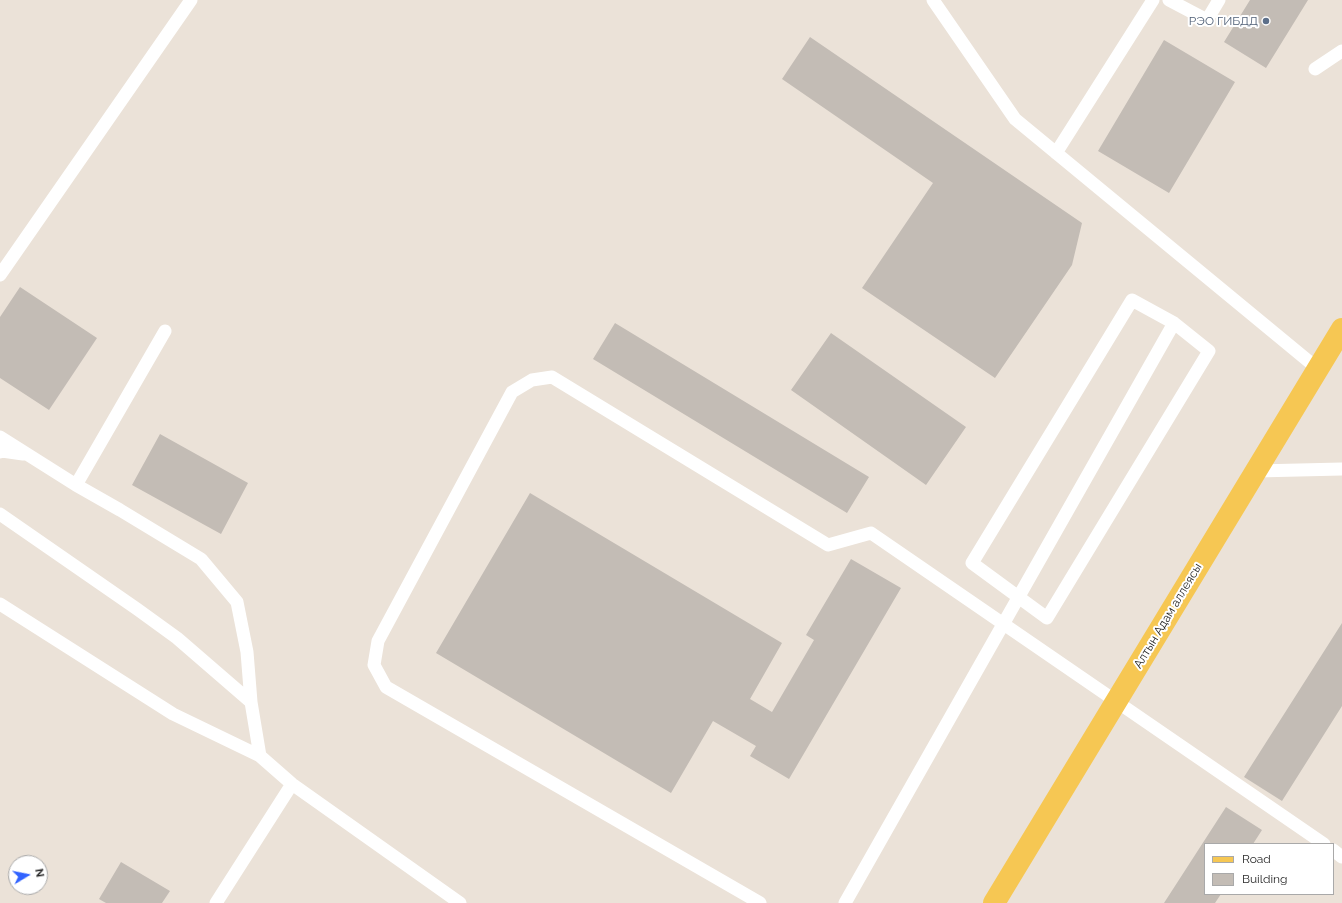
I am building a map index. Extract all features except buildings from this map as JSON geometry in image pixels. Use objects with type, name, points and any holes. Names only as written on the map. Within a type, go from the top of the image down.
[{"type":"main road","name":"Алтын Адам аллеясы","points":[[994,903],[1342,329]]},
{"type":"lane","points":[[0,275],[191,0]]},
{"type":"lane","points":[[933,0],[1015,119],[1318,369]]},
{"type":"lane","points":[[1056,153],[1153,0]]},
{"type":"lane","points":[[1169,0],[1207,20],[1219,0]]},
{"type":"lane","points":[[1316,69],[1342,51]]},
{"type":"lane","points":[[1132,300],[1174,323],[1209,351],[1047,618],[972,563],[1132,300]]},
{"type":"lane","points":[[845,903],[1174,323]]},
{"type":"lane","points":[[76,484],[165,331]]},
{"type":"lane","points":[[760,903],[386,687],[374,665],[378,641],[512,392],[532,380],[552,377],[828,544],[871,533],[1323,843]]},
{"type":"lane","points":[[0,437],[25,454],[201,559],[237,602],[247,652],[251,702],[260,756]]},
{"type":"lane","points":[[0,452],[25,454]]},
{"type":"lane","points":[[1256,471],[1342,469]]},
{"type":"lane","points":[[0,514],[172,634],[251,702]]},
{"type":"lane","points":[[0,604],[173,714],[260,756],[292,784],[460,903]]},
{"type":"lane","points":[[216,903],[292,784]]},
{"type":"lane","points":[[1334,851],[1342,857]]},
{"type":"place","name":"РЭО ГИБДД","points":[[1266,21]]}]
